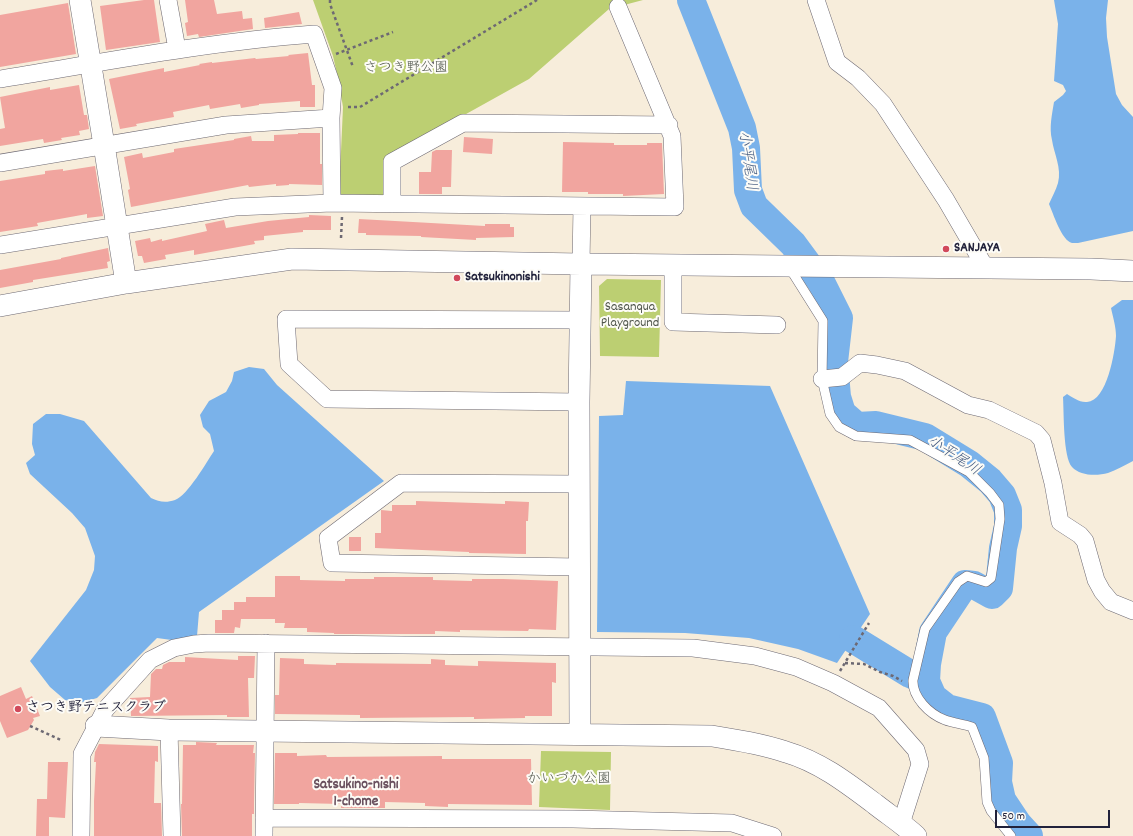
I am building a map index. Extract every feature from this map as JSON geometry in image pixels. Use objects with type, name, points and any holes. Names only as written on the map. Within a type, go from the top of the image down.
[{"type":"street","points":[[80,0],[126,282]]},
{"type":"street","points":[[168,0],[177,49]]},
{"type":"street","points":[[816,0],[837,62],[858,78],[883,104],[946,200],[985,267]]},
{"type":"street","points":[[0,245],[235,206],[332,203],[675,207],[672,136],[669,125],[618,7]]},
{"type":"street","points":[[0,79],[177,49],[268,37],[314,34],[333,88],[331,113],[332,203]]},
{"type":"street","points":[[0,163],[226,125],[331,113]]},
{"type":"street","points":[[392,204],[392,162],[463,122],[669,125]]},
{"type":"street","points":[[580,734],[579,402],[582,206]]},
{"type":"street","points":[[0,306],[126,282],[292,259],[581,264],[1091,268],[1133,271]]},
{"type":"street","points":[[673,264],[673,322],[777,325]]},
{"type":"street","points":[[579,402],[327,399],[289,364],[286,319],[580,320]]},
{"type":"street","points":[[822,379],[842,377],[860,363],[905,371],[968,405],[989,410],[1036,433],[1042,440],[1053,483],[1060,522],[1080,535],[1085,541],[1096,580],[1106,597],[1111,602],[1133,611]]},
{"type":"street","points":[[579,484],[401,484],[328,538],[332,563],[579,567]]},
{"type":"street","points":[[264,836],[266,643]]},
{"type":"street","points":[[81,836],[82,754],[96,726],[105,710],[150,660],[174,648],[194,644],[266,643],[693,648],[755,656],[796,667],[833,683],[879,708],[916,750],[920,764],[905,831],[838,776],[816,764],[787,752],[756,744],[712,736],[169,730],[96,726]]},
{"type":"street","points":[[169,730],[172,836]]},
{"type":"street","points":[[264,818],[565,819],[732,823],[773,836]]},
{"type":"lane","points":[[794,266],[823,321],[822,379],[830,414],[840,427],[856,436],[910,440],[969,472],[990,493],[999,505],[1000,519],[991,578],[986,582],[967,576],[958,582],[925,629],[912,684],[917,698],[932,712],[944,720],[972,727],[984,758],[987,802],[991,811],[1011,836]]},
{"type":"path","points":[[330,0],[353,67]]},
{"type":"path","points":[[331,113],[360,107],[537,0]]},
{"type":"path","points":[[340,53],[393,32]]},
{"type":"path","points":[[870,623],[845,662],[864,664],[880,672],[912,684]]},
{"type":"path","points":[[30,726],[49,733],[61,740]]},
{"type":"green space","name":"さつき野公園","points":[[313,0],[643,0],[609,9],[529,79],[387,158],[383,198],[339,196],[343,107],[333,56]]},
{"type":"green space","name":"Sasanqua Playground","points":[[607,279],[661,280],[659,357],[600,356],[599,286]]},
{"type":"green space","name":"かいづか公園","points":[[541,751],[611,752],[610,810],[539,807]]},
{"type":"water","points":[[1054,0],[1108,0],[1106,18],[1107,37],[1116,94],[1122,105],[1133,117],[1133,231],[1078,243],[1068,241],[1061,232],[1049,204],[1057,186],[1059,177],[1051,135],[1054,102],[1066,91],[1063,85],[1054,81],[1058,24]]},
{"type":"water","points":[[1122,300],[1133,300],[1133,461],[1108,473],[1099,475],[1084,474],[1075,470],[1069,462],[1065,445],[1063,397],[1067,394],[1079,401],[1087,402],[1094,400],[1100,394],[1109,375],[1116,336],[1116,329],[1111,308]]},
{"type":"water","points":[[249,367],[264,369],[277,385],[384,481],[199,612],[197,636],[179,641],[157,638],[97,698],[80,703],[65,700],[50,687],[30,661],[86,590],[94,570],[95,556],[85,528],[72,513],[30,474],[26,463],[35,455],[32,444],[33,424],[46,414],[60,414],[84,421],[151,498],[163,502],[169,502],[180,497],[185,492],[214,451],[210,434],[203,427],[200,415],[209,401],[226,392],[232,381],[234,372]]},
{"type":"water","points":[[626,381],[770,386],[870,614],[837,663],[798,649],[749,638],[685,633],[597,632],[599,416],[623,415]]},
{"type":"building","points":[[154,0],[160,42],[106,50],[100,6]]},
{"type":"building","points":[[185,0],[214,0],[217,14],[242,11],[243,19],[252,18],[253,29],[199,37],[198,34],[187,36],[185,23],[188,22]]},
{"type":"building","points":[[68,3],[76,54],[0,67],[0,15]]},
{"type":"building","points":[[299,12],[302,24],[265,28],[264,18]]},
{"type":"building","points":[[308,53],[312,85],[315,85],[315,107],[300,107],[300,101],[259,104],[241,108],[240,104],[210,109],[209,105],[173,112],[174,117],[136,124],[137,126],[120,129],[109,79],[164,68],[164,72],[212,62],[289,56],[288,55]]},
{"type":"building","points":[[79,85],[84,115],[87,115],[89,129],[79,131],[80,135],[61,138],[62,140],[44,143],[43,139],[0,146],[0,129],[5,128],[0,97],[50,87],[50,90]]},
{"type":"building","points":[[320,133],[322,185],[289,184],[276,186],[276,184],[249,187],[248,185],[131,207],[128,190],[130,189],[124,157],[142,153],[143,158],[174,152],[174,149],[251,136],[252,141],[274,141],[274,135]]},
{"type":"building","points":[[464,137],[493,139],[492,154],[463,152]]},
{"type":"building","points":[[563,142],[614,143],[614,145],[647,145],[647,143],[662,143],[664,194],[623,196],[623,194],[562,192]]},
{"type":"building","points":[[436,150],[452,150],[451,187],[442,187],[442,194],[419,194],[419,172],[431,172],[432,152]]},
{"type":"building","points":[[95,166],[103,216],[87,218],[87,214],[37,223],[38,226],[0,232],[0,181],[45,174],[45,171],[63,169],[63,171]]},
{"type":"building","points":[[309,215],[331,216],[331,230],[303,230],[303,232],[264,236],[264,240],[254,241],[255,244],[194,255],[194,250],[165,255],[166,259],[144,263],[142,256],[138,256],[135,241],[150,238],[151,242],[162,239],[162,241],[207,231],[205,224],[224,220],[226,228],[268,221],[309,217]]},
{"type":"building","points":[[359,219],[485,226],[485,224],[510,224],[510,227],[514,227],[514,237],[476,238],[476,240],[421,236],[366,235],[366,233],[358,233]]},
{"type":"building","points":[[108,248],[110,261],[107,262],[108,268],[33,280],[33,282],[0,288],[0,270],[61,259]]},
{"type":"building","points":[[416,501],[505,504],[505,501],[529,502],[528,521],[526,521],[526,554],[469,553],[375,548],[375,533],[381,533],[381,510],[392,511],[392,505],[416,505]]},
{"type":"building","points":[[349,537],[361,537],[361,551],[349,551]]},
{"type":"building","points":[[275,576],[300,576],[300,580],[345,581],[345,579],[374,579],[374,577],[433,577],[433,580],[472,581],[472,579],[503,579],[558,581],[556,630],[460,630],[460,632],[435,631],[435,634],[334,634],[307,632],[307,628],[284,628],[285,623],[275,623],[275,619],[241,619],[240,628],[235,627],[234,633],[215,633],[215,620],[222,620],[222,610],[234,610],[234,602],[246,602],[246,597],[275,597]]},
{"type":"building","points":[[238,656],[255,656],[254,678],[248,678],[249,717],[227,717],[227,715],[131,716],[130,698],[150,697],[151,674],[156,669],[162,669],[163,665],[169,662],[185,662],[185,657],[238,660]]},
{"type":"building","points":[[280,658],[304,659],[304,664],[336,665],[336,663],[431,664],[431,659],[445,660],[445,665],[478,666],[478,661],[556,663],[556,683],[552,682],[552,716],[474,719],[474,717],[360,718],[360,715],[275,714],[275,695],[279,695]]},
{"type":"building","points":[[21,687],[26,699],[32,696],[40,716],[33,718],[34,720],[28,730],[7,738],[0,721],[0,696]]},
{"type":"building","points":[[196,742],[217,743],[216,745],[254,745],[254,814],[252,814],[252,836],[182,836],[181,804],[183,745],[196,745]]},
{"type":"building","points":[[99,744],[158,746],[158,762],[155,761],[154,803],[161,803],[162,836],[94,836],[96,762],[94,762],[95,752]]},
{"type":"building","points":[[275,753],[297,753],[297,756],[326,755],[327,757],[442,756],[442,759],[531,759],[532,805],[448,804],[448,807],[425,806],[425,803],[385,802],[385,808],[341,808],[341,804],[274,804]]},
{"type":"building","points":[[48,762],[68,762],[65,818],[49,817],[49,836],[36,836],[37,799],[47,799]]},
{"type":"waterway","name":"小平尾川","points":[[691,0],[742,128],[746,148],[748,190],[754,206],[793,244],[821,282],[839,318],[834,362],[837,397],[842,413],[857,426],[876,425],[925,437],[969,464],[990,481],[1002,495],[1008,510],[1008,526],[1003,548],[999,588],[992,595],[974,585],[965,584],[933,632],[927,664],[926,681],[933,697],[947,708],[982,717],[999,763],[998,782],[1002,800],[1018,824],[1029,836]]},
{"type":"waterway","points":[[853,639],[910,674],[926,681]]},
{"type":"place","name":"SANJAYA","points":[[946,249]]},
{"type":"place","name":"Satsukinonishi","points":[[457,278]]},
{"type":"place","name":"さつき野テニスクラブ","points":[[18,709]]},
{"type":"district","name":"Satsukino-nishi 1-chome","points":[[356,794]]}]
